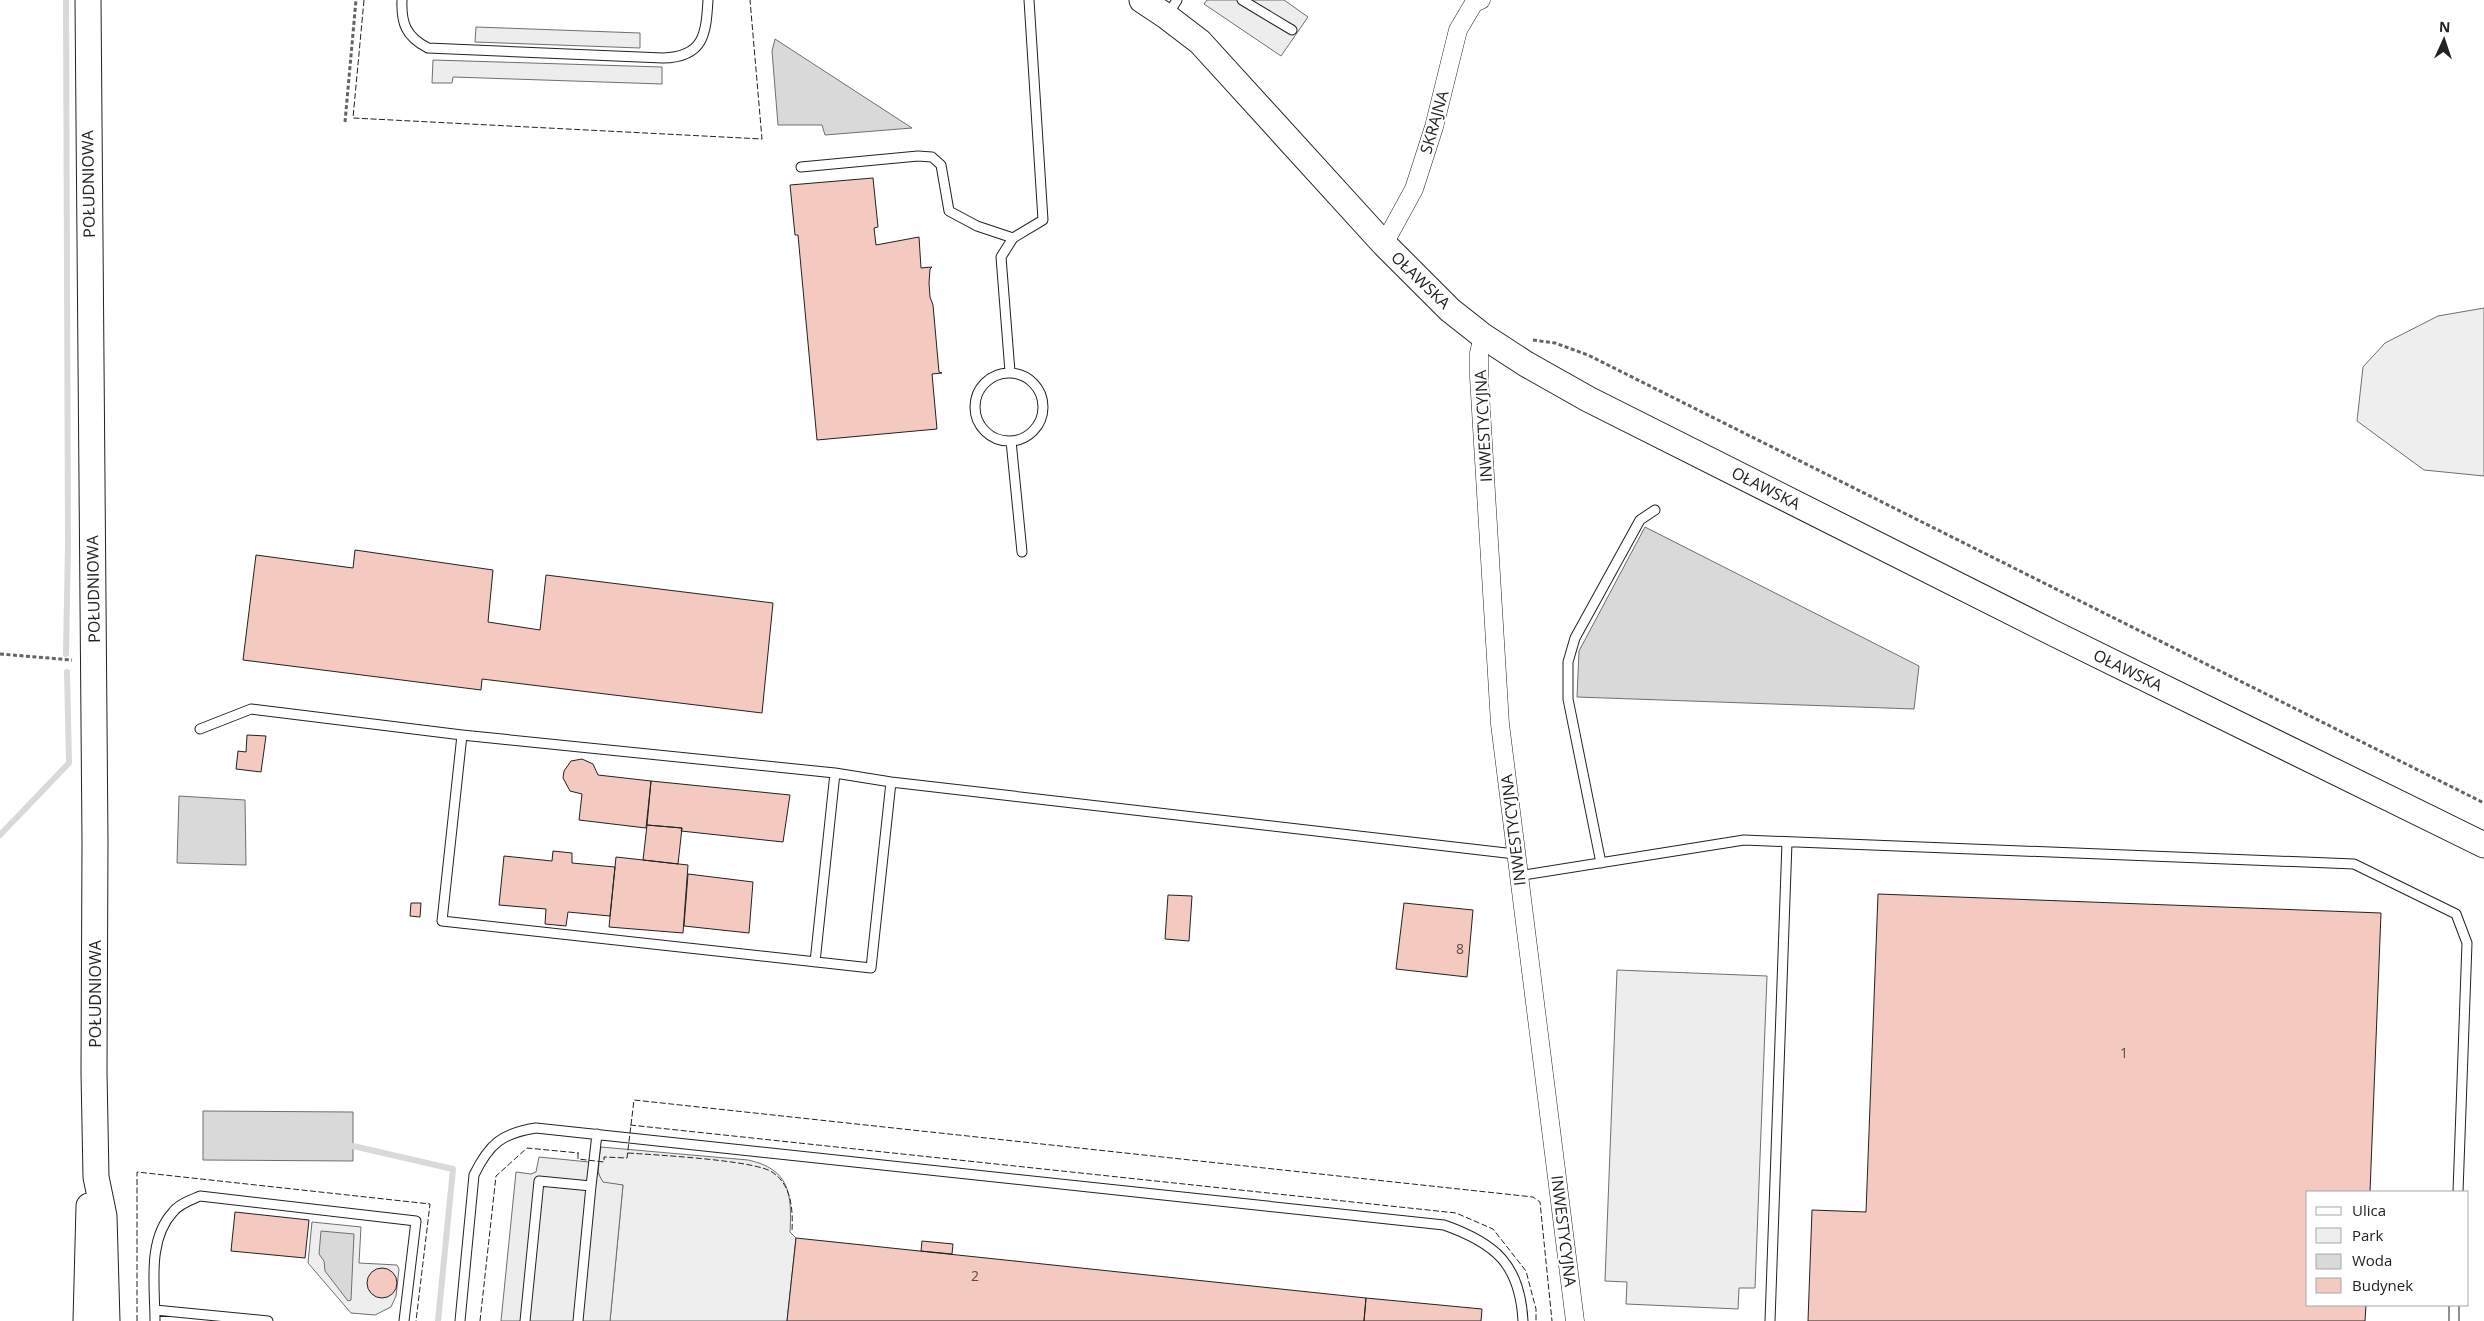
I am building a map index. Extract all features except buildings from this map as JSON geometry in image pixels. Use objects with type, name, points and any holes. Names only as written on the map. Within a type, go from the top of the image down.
[{"type":"street","name":"POŁUDNIOWA","points":[[88,0],[96,1177],[104,1216],[107,1321]]},
{"type":"street","name":"OŁAWSKA","points":[[1142,0],[1172,8],[1200,42],[1384,244],[1450,310],[1483,336],[1526,364],[1588,399],[2047,630],[2484,845]]},
{"type":"street","name":"SKRAJNA","points":[[1384,244],[1414,189],[1434,127],[1458,30],[1474,4],[1481,0]]},
{"type":"street","name":"INWESTYCYJNA","points":[[1483,336],[1479,353],[1479,377],[1500,724],[1575,1321]]},
{"type":"street","name":"POŁUDNIOWA","points":[[86,1321],[87,1216],[96,1177]]},
{"type":"lane","points":[[402,0],[402,22],[416,42],[428,48],[678,58],[689,53],[699,44],[705,34],[708,0]]},
{"type":"lane","points":[[1010,372],[1001,257],[1013,238],[1044,220],[1029,0]]},
{"type":"lane","points":[[1242,0],[1292,30]]},
{"type":"lane","points":[[801,167],[918,156],[932,157],[941,165],[949,211],[977,226],[1013,238]]},
{"type":"lane","points":[[1010,372],[1032,380],[1039,390],[1043,401],[1040,424],[1032,433],[1022,439],[1010,441],[1000,440],[982,428],[975,407],[976,396],[982,386],[999,374],[1010,372]]},
{"type":"lane","points":[[1010,441],[1022,552]]},
{"type":"lane","points":[[1601,863],[1568,699],[1568,662],[1575,638],[1640,520],[1655,510]]},
{"type":"lane","points":[[200,729],[251,709],[462,735],[835,773],[891,782],[1515,854]]},
{"type":"lane","points":[[462,735],[442,921],[815,962],[871,968],[891,782]]},
{"type":"lane","points":[[815,962],[835,773]]},
{"type":"lane","points":[[1518,876],[1744,840],[2354,864],[2456,914],[2467,943],[2458,1191]]},
{"type":"lane","points":[[1770,1321],[1787,842]]},
{"type":"lane","points":[[460,1321],[474,1175],[483,1156],[497,1141],[516,1131],[536,1128],[1444,1225],[1472,1235],[1496,1251],[1513,1275],[1522,1302],[1523,1321]]},
{"type":"lane","points":[[578,1321],[597,1134]]},
{"type":"lane","points":[[525,1321],[540,1181],[591,1186]]},
{"type":"lane","points":[[155,1321],[156,1243],[163,1226],[173,1211],[200,1196],[416,1221],[404,1321]]},
{"type":"lane","points":[[2454,1306],[2454,1321]]},
{"type":"lane","points":[[155,1310],[268,1321]]},
{"type":"path","points":[[345,122],[356,0]]},
{"type":"path","points":[[1526,338],[1555,343],[1588,355],[2484,803]]},
{"type":"path","points":[[0,654],[93,662]]},
{"type":"green space","points":[[2484,308],[2484,476],[2424,470],[2357,421],[2363,367],[2385,343],[2438,316]]},
{"type":"green space","points":[[601,1147],[748,1160],[773,1170],[786,1185],[790,1206],[790,1232],[796,1238],[787,1321],[610,1321],[623,1185],[603,1183],[599,1175],[598,1166]]},
{"type":"green space","points":[[312,1222],[361,1227],[359,1263],[397,1265],[399,1269],[396,1296],[391,1307],[375,1315],[351,1313],[308,1263]]},
{"type":"shaded area","points":[[1207,0],[1284,0],[1308,17],[1281,56],[1204,4]]},
{"type":"shaded area","points":[[476,27],[640,33],[640,48],[475,42]]},
{"type":"shaded area","points":[[433,60],[662,67],[662,84],[453,77],[452,83],[432,83]]},
{"type":"shaded area","points":[[1617,970],[1767,976],[1755,1288],[1739,1288],[1738,1309],[1626,1304],[1627,1282],[1605,1281]]},
{"type":"shaded area","points":[[539,1157],[599,1163],[598,1173],[603,1182],[623,1185],[610,1321],[501,1321],[516,1172],[531,1174],[536,1172]]},
{"type":"water","points":[[775,39],[912,128],[825,135],[822,125],[778,125],[772,51]]},
{"type":"water","points":[[1645,527],[1919,666],[1914,709],[1577,697],[1579,651]]},
{"type":"water","points":[[179,796],[245,800],[246,865],[177,863]]},
{"type":"water","points":[[203,1111],[353,1112],[353,1161],[203,1160]]},
{"type":"water","points":[[321,1231],[354,1234],[351,1300],[348,1301],[325,1271],[324,1261],[319,1254]]},
{"type":"waterway","points":[[66,0],[68,546],[66,654]]},
{"type":"waterway","points":[[0,835],[69,763],[67,672]]},
{"type":"waterway","points":[[353,1146],[453,1169],[438,1321]]},
{"type":"fence","points":[[364,0],[353,118],[762,139],[750,0]]},
{"type":"fence","points":[[578,1153],[578,1159],[604,1162],[604,1157],[627,1158],[634,1100],[1533,1197],[1540,1202],[1552,1321]]},
{"type":"fence","points":[[630,1125],[1456,1213],[1493,1229],[1526,1271],[1536,1309],[1536,1321]]},
{"type":"fence","points":[[480,1321],[496,1176],[527,1148],[579,1153]]},
{"type":"fence","points":[[628,1153],[726,1161],[746,1164],[772,1172],[784,1184],[790,1198],[792,1231]]},
{"type":"fence","points":[[137,1321],[137,1172],[430,1204],[416,1321]]}]
